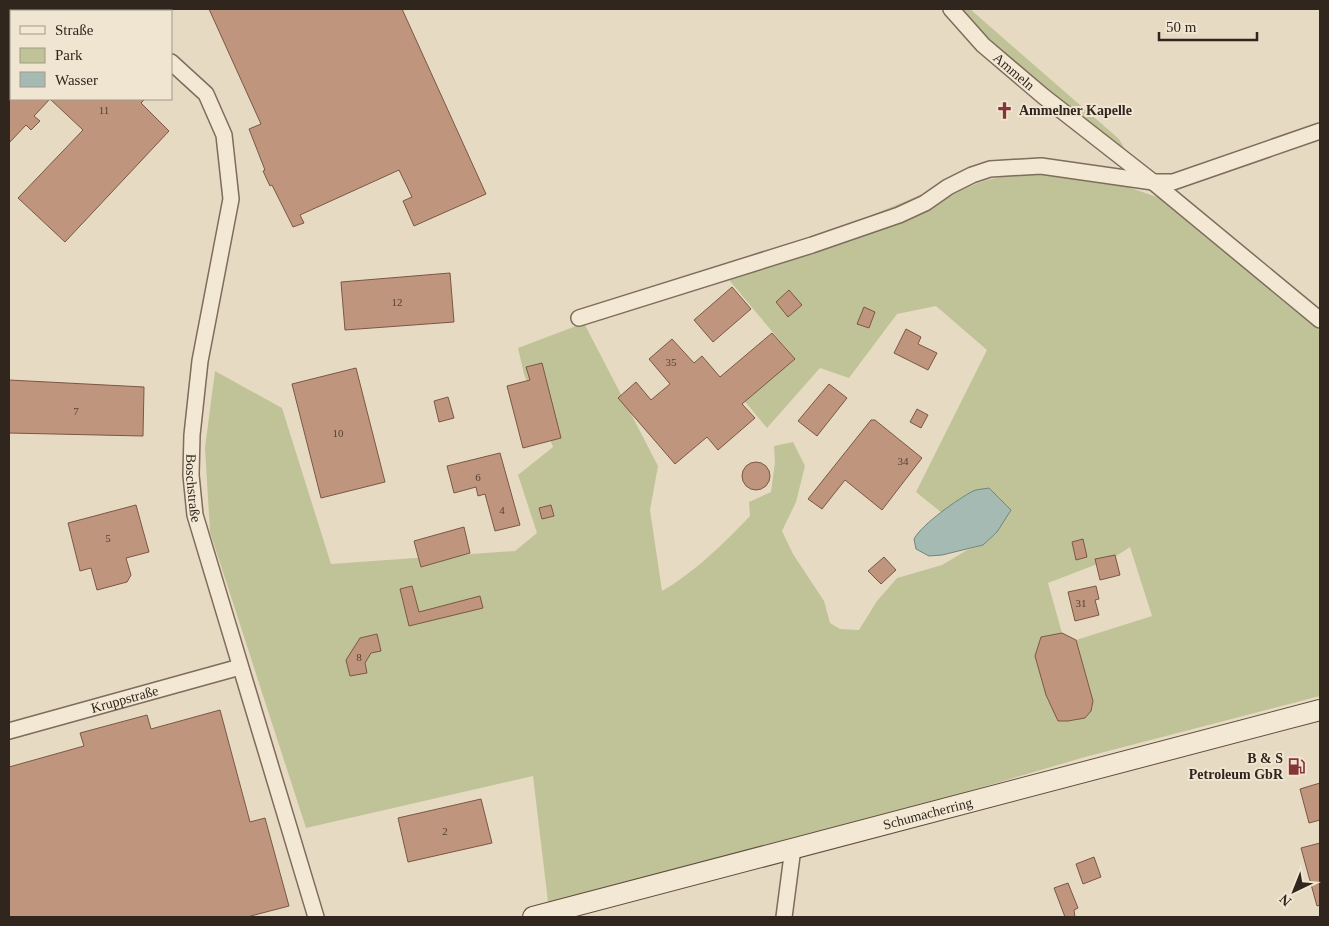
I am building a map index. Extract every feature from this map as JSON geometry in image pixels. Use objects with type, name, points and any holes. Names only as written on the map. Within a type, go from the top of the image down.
[{"type":"main road","name":"Schumacherring","points":[[533,917],[1320,710]]},
{"type":"street","name":"Ammeln","points":[[951,9],[983,45],[1036,90],[1153,182],[1320,320]]},
{"type":"street","name":"Boschstraße","points":[[172,63],[206,94],[224,135],[231,198],[200,361],[192,435],[190,475],[195,515],[316,917]]},
{"type":"street","points":[[579,318],[812,245],[900,215],[925,203],[948,187],[972,175],[990,169],[1041,166],[1153,182],[1173,182],[1320,131]]},
{"type":"street","name":"Kruppstraße","points":[[9,731],[240,667]]},
{"type":"street","points":[[784,917],[793,848]]},
{"type":"green space","points":[[956,9],[970,9],[1119,139],[1133,163],[1048,94]]},
{"type":"green space","points":[[1039,174],[1125,186],[1157,197],[1320,331],[1320,696],[1085,757],[887,815],[655,877],[548,902],[533,776],[306,828],[210,532],[205,448],[215,371],[282,408],[331,564],[515,551],[537,533],[518,475],[553,447],[524,374],[518,348],[584,323],[658,466],[650,510],[662,591],[697,566],[750,516],[749,502],[771,492],[775,462],[774,446],[793,442],[805,466],[796,502],[782,531],[793,554],[824,601],[830,623],[840,629],[859,630],[877,601],[897,578],[942,565],[967,550],[983,545],[997,532],[1011,510],[975,490],[942,513],[916,492],[987,350],[936,306],[897,314],[849,378],[820,368],[767,428],[742,398],[790,353],[719,268],[821,236],[923,194],[941,202],[965,188],[987,180],[999,177]],"holes":[[[1130,547],[1152,616],[1076,640],[1093,701],[1091,708],[1085,716],[1076,720],[1058,721],[1046,695],[1035,656],[1041,637],[1062,633],[1048,583],[1113,558]]]},
{"type":"water","points":[[989,488],[1011,510],[997,532],[983,545],[942,555],[929,556],[916,549],[914,539],[932,519],[973,491]]},
{"type":"building","points":[[209,9],[402,9],[486,194],[414,226],[403,201],[412,197],[399,170],[300,215],[304,223],[293,227],[263,171],[265,170],[249,129],[261,124]]},
{"type":"building","points":[[9,99],[49,100],[34,116],[40,121],[31,130],[26,125],[9,143]]},
{"type":"building","points":[[51,100],[144,100],[141,103],[169,131],[65,242],[18,198],[83,130]]},
{"type":"building","points":[[450,273],[454,322],[345,330],[341,282]]},
{"type":"building","points":[[732,287],[751,309],[713,342],[694,320]]},
{"type":"building","points":[[789,290],[802,305],[788,317],[776,302]]},
{"type":"building","points":[[864,307],[875,312],[869,328],[857,324]]},
{"type":"building","points":[[906,329],[921,337],[918,344],[937,353],[928,370],[894,353]]},
{"type":"building","points":[[772,333],[795,359],[742,404],[755,418],[718,450],[707,437],[675,464],[618,398],[636,382],[651,400],[670,384],[649,359],[672,339],[694,363],[702,356],[720,377]]},
{"type":"building","points":[[542,363],[561,438],[523,448],[507,386],[530,380],[526,367]]},
{"type":"building","points":[[356,368],[385,482],[321,498],[292,384]]},
{"type":"building","points":[[9,380],[144,387],[143,436],[9,433]]},
{"type":"building","points":[[829,384],[847,398],[817,436],[798,421]]},
{"type":"building","points":[[448,397],[454,418],[439,422],[434,401]]},
{"type":"building","points":[[917,409],[928,415],[921,428],[910,422]]},
{"type":"building","points":[[871,420],[875,420],[922,458],[882,510],[845,480],[822,509],[808,499]]},
{"type":"building","points":[[500,453],[520,525],[495,531],[485,494],[478,496],[476,487],[454,493],[447,466]]},
{"type":"building","points":[[756,462],[766,466],[770,476],[766,486],[756,490],[746,486],[742,476],[746,466]]},
{"type":"building","points":[[136,505],[149,552],[126,558],[131,575],[127,582],[97,590],[91,568],[80,571],[68,523]]},
{"type":"building","points":[[551,505],[554,516],[542,519],[539,508]]},
{"type":"building","points":[[464,527],[470,553],[421,567],[414,541]]},
{"type":"building","points":[[1083,539],[1087,557],[1076,560],[1072,542]]},
{"type":"building","points":[[1115,555],[1120,575],[1100,580],[1095,559]]},
{"type":"building","points":[[884,557],[896,570],[881,584],[868,571]]},
{"type":"building","points":[[412,586],[419,612],[480,596],[483,608],[409,626],[400,589]]},
{"type":"building","points":[[1096,586],[1099,599],[1095,600],[1099,615],[1075,621],[1068,592]]},
{"type":"building","points":[[1062,633],[1076,640],[1093,701],[1091,711],[1085,718],[1068,721],[1058,721],[1046,695],[1035,656],[1041,637]]},
{"type":"building","points":[[377,634],[381,651],[371,653],[365,663],[367,673],[350,676],[346,660],[360,638]]},
{"type":"building","points":[[220,710],[250,822],[265,818],[289,906],[247,917],[9,917],[9,767],[84,746],[80,733],[147,715],[151,729]]},
{"type":"building","points":[[1320,783],[1320,820],[1309,823],[1300,789]]},
{"type":"building","points":[[481,799],[492,843],[408,862],[398,818]]},
{"type":"building","points":[[1320,843],[1320,905],[1317,906],[1301,848]]},
{"type":"building","points":[[1094,857],[1101,877],[1083,884],[1076,864]]},
{"type":"building","points":[[1068,883],[1078,908],[1074,910],[1075,917],[1065,917],[1054,888]]},
{"type":"place","name":"Ammelner Kapelle","points":[[1005,110]]},
{"type":"place","name":"B & S Petroleum GbR","points":[[1297,766]]}]
